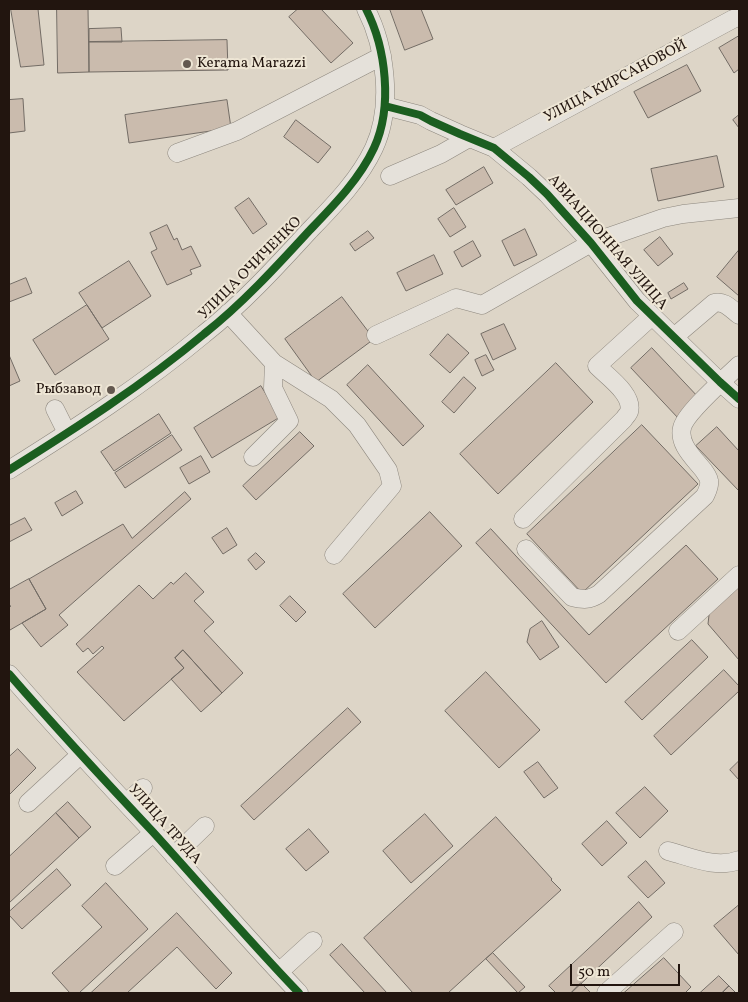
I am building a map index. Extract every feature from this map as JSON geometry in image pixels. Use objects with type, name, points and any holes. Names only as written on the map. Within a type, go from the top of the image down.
[{"type":"street","name":"УЛИЦА ОЧИЧЕНКО","points":[[9,470],[91,418],[205,334],[260,283],[334,204],[359,173],[374,148],[381,127],[385,92],[382,56],[372,20],[366,9]]},
{"type":"street","name":"УЛИЦА КИРСАНОВОЙ","points":[[494,148],[739,17]]},
{"type":"street","points":[[177,153],[242,128],[382,56]]},
{"type":"street","name":"АВИАЦИОННАЯ УЛИЦА","points":[[384,106],[420,115],[494,148],[547,194],[591,243],[637,301],[739,399]]},
{"type":"street","points":[[390,176],[441,154],[469,138]]},
{"type":"street","points":[[376,335],[456,298],[482,304],[591,243],[663,218],[683,214],[736,212]]},
{"type":"street","points":[[674,338],[714,303],[723,302],[739,316]]},
{"type":"street","points":[[228,313],[274,363],[331,399],[357,425],[388,470],[392,486],[334,555]]},
{"type":"street","points":[[523,519],[629,412],[629,402],[625,393],[597,366],[652,316]]},
{"type":"street","points":[[253,456],[289,421],[274,388],[274,363]]},
{"type":"street","points":[[526,549],[572,597],[581,600],[592,598],[599,594],[705,496],[709,488],[709,480],[684,445],[681,436],[682,427],[686,419],[720,382],[739,365]]},
{"type":"street","points":[[54,409],[67,433]]},
{"type":"street","points":[[678,631],[739,575]]},
{"type":"street","name":"УЛИЦА ТРУДА","points":[[9,674],[80,755],[299,993]]},
{"type":"street","points":[[28,803],[80,755]]},
{"type":"street","points":[[126,803],[143,788]]},
{"type":"street","points":[[174,856],[205,826]]},
{"type":"street","points":[[115,866],[153,833]]},
{"type":"street","points":[[668,851],[720,864],[739,860]]},
{"type":"street","points":[[606,993],[674,932]]},
{"type":"street","points":[[279,972],[314,941]]},
{"type":"building","points":[[11,9],[38,9],[44,65],[21,67]]},
{"type":"building","points":[[57,9],[88,9],[89,72],[58,73]]},
{"type":"building","points":[[298,9],[321,9],[353,43],[331,63],[289,17]]},
{"type":"building","points":[[390,9],[421,9],[433,39],[405,50]]},
{"type":"building","points":[[121,28],[122,42],[89,42],[89,29]]},
{"type":"building","points":[[739,36],[739,69],[734,73],[719,48]]},
{"type":"building","points":[[227,40],[228,70],[89,72],[89,42]]},
{"type":"building","points":[[687,65],[701,91],[648,118],[634,92]]},
{"type":"building","points":[[23,99],[25,131],[9,133],[9,100]]},
{"type":"building","points":[[227,100],[231,128],[129,143],[125,115]]},
{"type":"building","points":[[739,115],[739,128],[733,120]]},
{"type":"building","points":[[296,120],[331,147],[318,163],[284,137]]},
{"type":"building","points":[[717,156],[724,187],[658,201],[651,169]]},
{"type":"building","points":[[484,167],[493,183],[456,205],[446,190]]},
{"type":"building","points":[[249,198],[267,224],[253,234],[235,208]]},
{"type":"building","points":[[454,208],[466,227],[450,237],[438,219]]},
{"type":"building","points":[[167,225],[174,240],[177,238],[182,250],[191,246],[201,266],[190,270],[192,274],[167,285],[151,252],[157,249],[150,233]]},
{"type":"building","points":[[525,229],[537,255],[514,266],[502,241]]},
{"type":"building","points":[[368,231],[374,238],[355,251],[350,244]]},
{"type":"building","points":[[660,237],[673,254],[658,266],[644,250]]},
{"type":"building","points":[[473,241],[481,256],[462,267],[454,252]]},
{"type":"building","points":[[739,250],[739,296],[717,277]]},
{"type":"building","points":[[434,255],[443,274],[406,291],[397,273]]},
{"type":"building","points":[[129,261],[151,296],[102,328],[79,293]]},
{"type":"building","points":[[26,278],[32,293],[9,302],[9,285]]},
{"type":"building","points":[[684,283],[688,289],[671,299],[668,293]]},
{"type":"building","points":[[342,297],[374,339],[316,382],[285,339]]},
{"type":"building","points":[[87,305],[109,339],[55,375],[33,340]]},
{"type":"building","points":[[504,324],[516,349],[493,360],[481,334]]},
{"type":"building","points":[[448,334],[469,353],[450,373],[430,355]]},
{"type":"building","points":[[652,348],[700,399],[679,419],[631,368]]},
{"type":"building","points":[[9,355],[20,381],[9,386]]},
{"type":"building","points":[[486,355],[494,370],[482,376],[475,360]]},
{"type":"building","points":[[556,363],[593,402],[498,494],[460,454]]},
{"type":"building","points":[[368,365],[424,426],[403,446],[347,385]]},
{"type":"building","points":[[464,377],[476,388],[454,413],[442,402]]},
{"type":"building","points":[[261,386],[280,417],[212,458],[194,428]]},
{"type":"building","points":[[159,414],[171,433],[114,471],[101,452]]},
{"type":"building","points":[[642,425],[698,484],[582,593],[527,534]]},
{"type":"building","points":[[717,427],[739,451],[739,491],[696,446]]},
{"type":"building","points":[[300,432],[314,446],[256,500],[243,486]]},
{"type":"building","points":[[172,435],[182,450],[125,488],[115,473]]},
{"type":"building","points":[[201,456],[210,472],[189,484],[180,468]]},
{"type":"building","points":[[76,491],[83,503],[62,516],[55,503]]},
{"type":"building","points":[[185,492],[191,499],[59,615],[68,625],[41,647],[22,623],[46,609],[29,579],[123,524],[132,538]]},
{"type":"building","points":[[430,512],[462,546],[375,628],[343,594]]},
{"type":"building","points":[[25,518],[32,530],[9,542],[9,526]]},
{"type":"building","points":[[227,528],[237,545],[223,554],[212,538]]},
{"type":"building","points":[[491,529],[589,635],[686,545],[718,579],[606,683],[476,543]]},
{"type":"building","points":[[256,553],[265,562],[256,570],[248,560]]},
{"type":"building","points":[[186,573],[204,592],[194,601],[214,622],[204,631],[243,673],[222,693],[183,650],[175,658],[184,668],[124,721],[77,672],[104,648],[102,646],[93,654],[88,648],[83,652],[76,644],[139,585],[153,599],[171,582],[173,584]]},
{"type":"building","points":[[29,579],[46,609],[10,630],[9,607],[11,606],[9,606],[9,590]]},
{"type":"building","points":[[739,581],[739,660],[708,624],[710,606]]},
{"type":"building","points":[[290,596],[306,612],[296,622],[280,606]]},
{"type":"building","points":[[542,621],[559,647],[540,660],[527,642],[530,629]]},
{"type":"building","points":[[692,640],[708,657],[642,720],[625,702]]},
{"type":"building","points":[[183,650],[222,693],[201,712],[171,679],[184,668],[175,658]]},
{"type":"building","points":[[724,670],[739,686],[739,691],[671,755],[654,736]]},
{"type":"building","points":[[486,672],[540,730],[499,768],[445,711]]},
{"type":"building","points":[[348,708],[361,722],[254,820],[241,806]]},
{"type":"building","points":[[18,749],[36,768],[9,795],[9,757]]},
{"type":"building","points":[[739,761],[739,780],[730,770]]},
{"type":"building","points":[[538,762],[558,788],[544,798],[524,772]]},
{"type":"building","points":[[645,787],[668,811],[640,838],[616,813]]},
{"type":"building","points":[[68,802],[91,827],[79,838],[56,813]]},
{"type":"building","points":[[56,813],[79,838],[9,903],[9,857]]},
{"type":"building","points":[[425,814],[453,846],[411,883],[383,851]]},
{"type":"building","points":[[496,817],[561,890],[448,993],[413,993],[364,938]]},
{"type":"building","points":[[607,821],[627,843],[602,866],[582,844]]},
{"type":"building","points":[[309,829],[329,852],[306,871],[286,849]]},
{"type":"building","points":[[646,861],[665,883],[648,898],[628,877]]},
{"type":"building","points":[[57,869],[71,885],[22,929],[9,915],[9,912]]},
{"type":"building","points":[[106,883],[148,929],[79,993],[70,993],[52,973],[102,927],[82,906]]},
{"type":"building","points":[[639,902],[652,917],[571,993],[556,993],[549,986]]},
{"type":"building","points":[[739,905],[739,955],[714,926]]},
{"type":"building","points":[[177,913],[232,973],[216,989],[177,947],[127,993],[91,993]]},
{"type":"building","points":[[342,944],[387,993],[365,993],[330,955]]},
{"type":"building","points":[[493,953],[525,987],[518,993],[486,959]]},
{"type":"building","points":[[664,958],[691,987],[685,993],[624,993]]},
{"type":"building","points":[[719,976],[729,986],[722,993],[700,993]]},
{"type":"building","points":[[581,983],[591,993],[571,993]]},
{"type":"building","points":[[729,986],[736,993],[722,993]]},
{"type":"cycle path","points":[[9,470],[84,422],[181,353],[245,298],[353,182],[374,148],[384,114],[385,78],[382,59],[373,24],[366,9]]},
{"type":"cycle path","points":[[385,106],[420,115],[494,148],[547,194],[591,243],[637,301],[739,399]]},
{"type":"cycle path","points":[[9,674],[299,993]]},
{"type":"place","name":"Kerama Marazzi","points":[[187,64]]},
{"type":"place","name":"Рыбзавод","points":[[111,390]]}]
